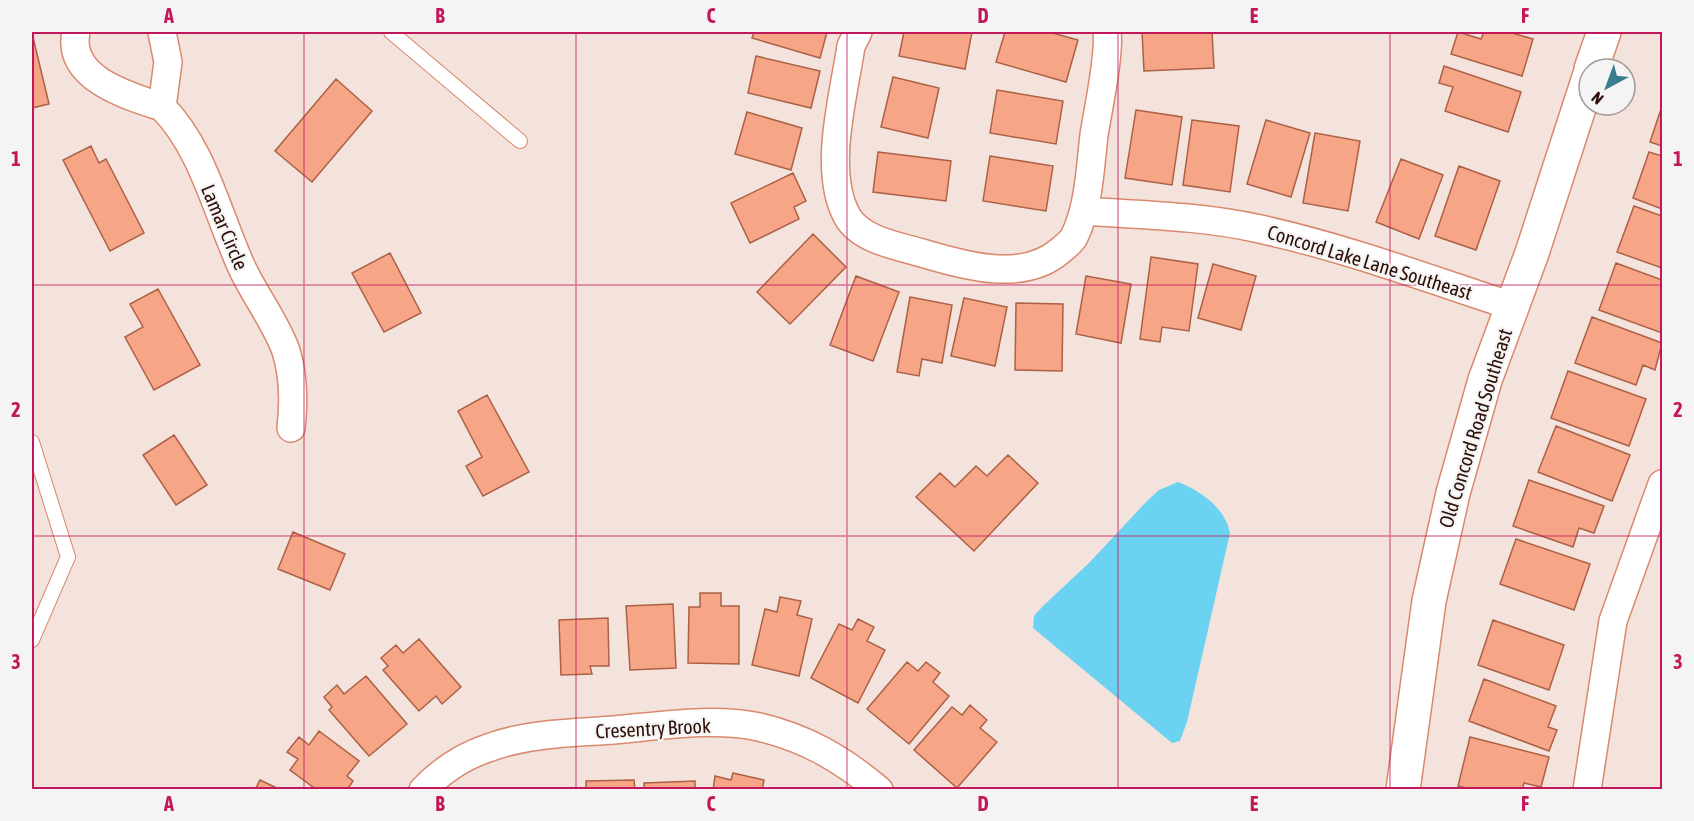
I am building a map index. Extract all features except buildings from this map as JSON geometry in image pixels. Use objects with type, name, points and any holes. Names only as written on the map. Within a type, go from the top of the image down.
[{"type":"street","points":[[76,32],[75,47],[80,60],[103,84],[124,95],[162,107],[168,62],[165,34]]},
{"type":"street","points":[[858,32],[851,45],[834,161],[840,197],[847,217],[860,230],[884,242],[976,268],[1017,268],[1049,261],[1073,240],[1084,211],[1107,32]]},
{"type":"street","points":[[1596,57],[1604,32]]},
{"type":"street","name":"Lamar Circle","points":[[162,107],[175,120],[190,148],[243,270],[285,351],[295,394],[291,428]]},
{"type":"street","name":"Old Concord Road Southeast","points":[[1403,789],[1419,660],[1440,542],[1485,380],[1577,113]]},
{"type":"street","name":"Concord Lake Lane Southeast","points":[[1084,211],[1200,219],[1259,229],[1340,250],[1512,306]]},
{"type":"street","points":[[1587,789],[1613,621],[1662,484]]},
{"type":"street","name":"Cresentry Brook","points":[[423,789],[456,762],[487,748],[524,738],[702,724],[753,726],[785,734],[823,748],[851,766],[879,789]]},
{"type":"lane","points":[[392,32],[520,141]]},
{"type":"lane","points":[[32,442],[68,557],[32,640]]},
{"type":"water","points":[[1178,482],[1195,490],[1211,502],[1223,516],[1230,533],[1187,722],[1180,741],[1172,743],[1033,628],[1034,616],[1089,563],[1147,501],[1159,490]]}]
